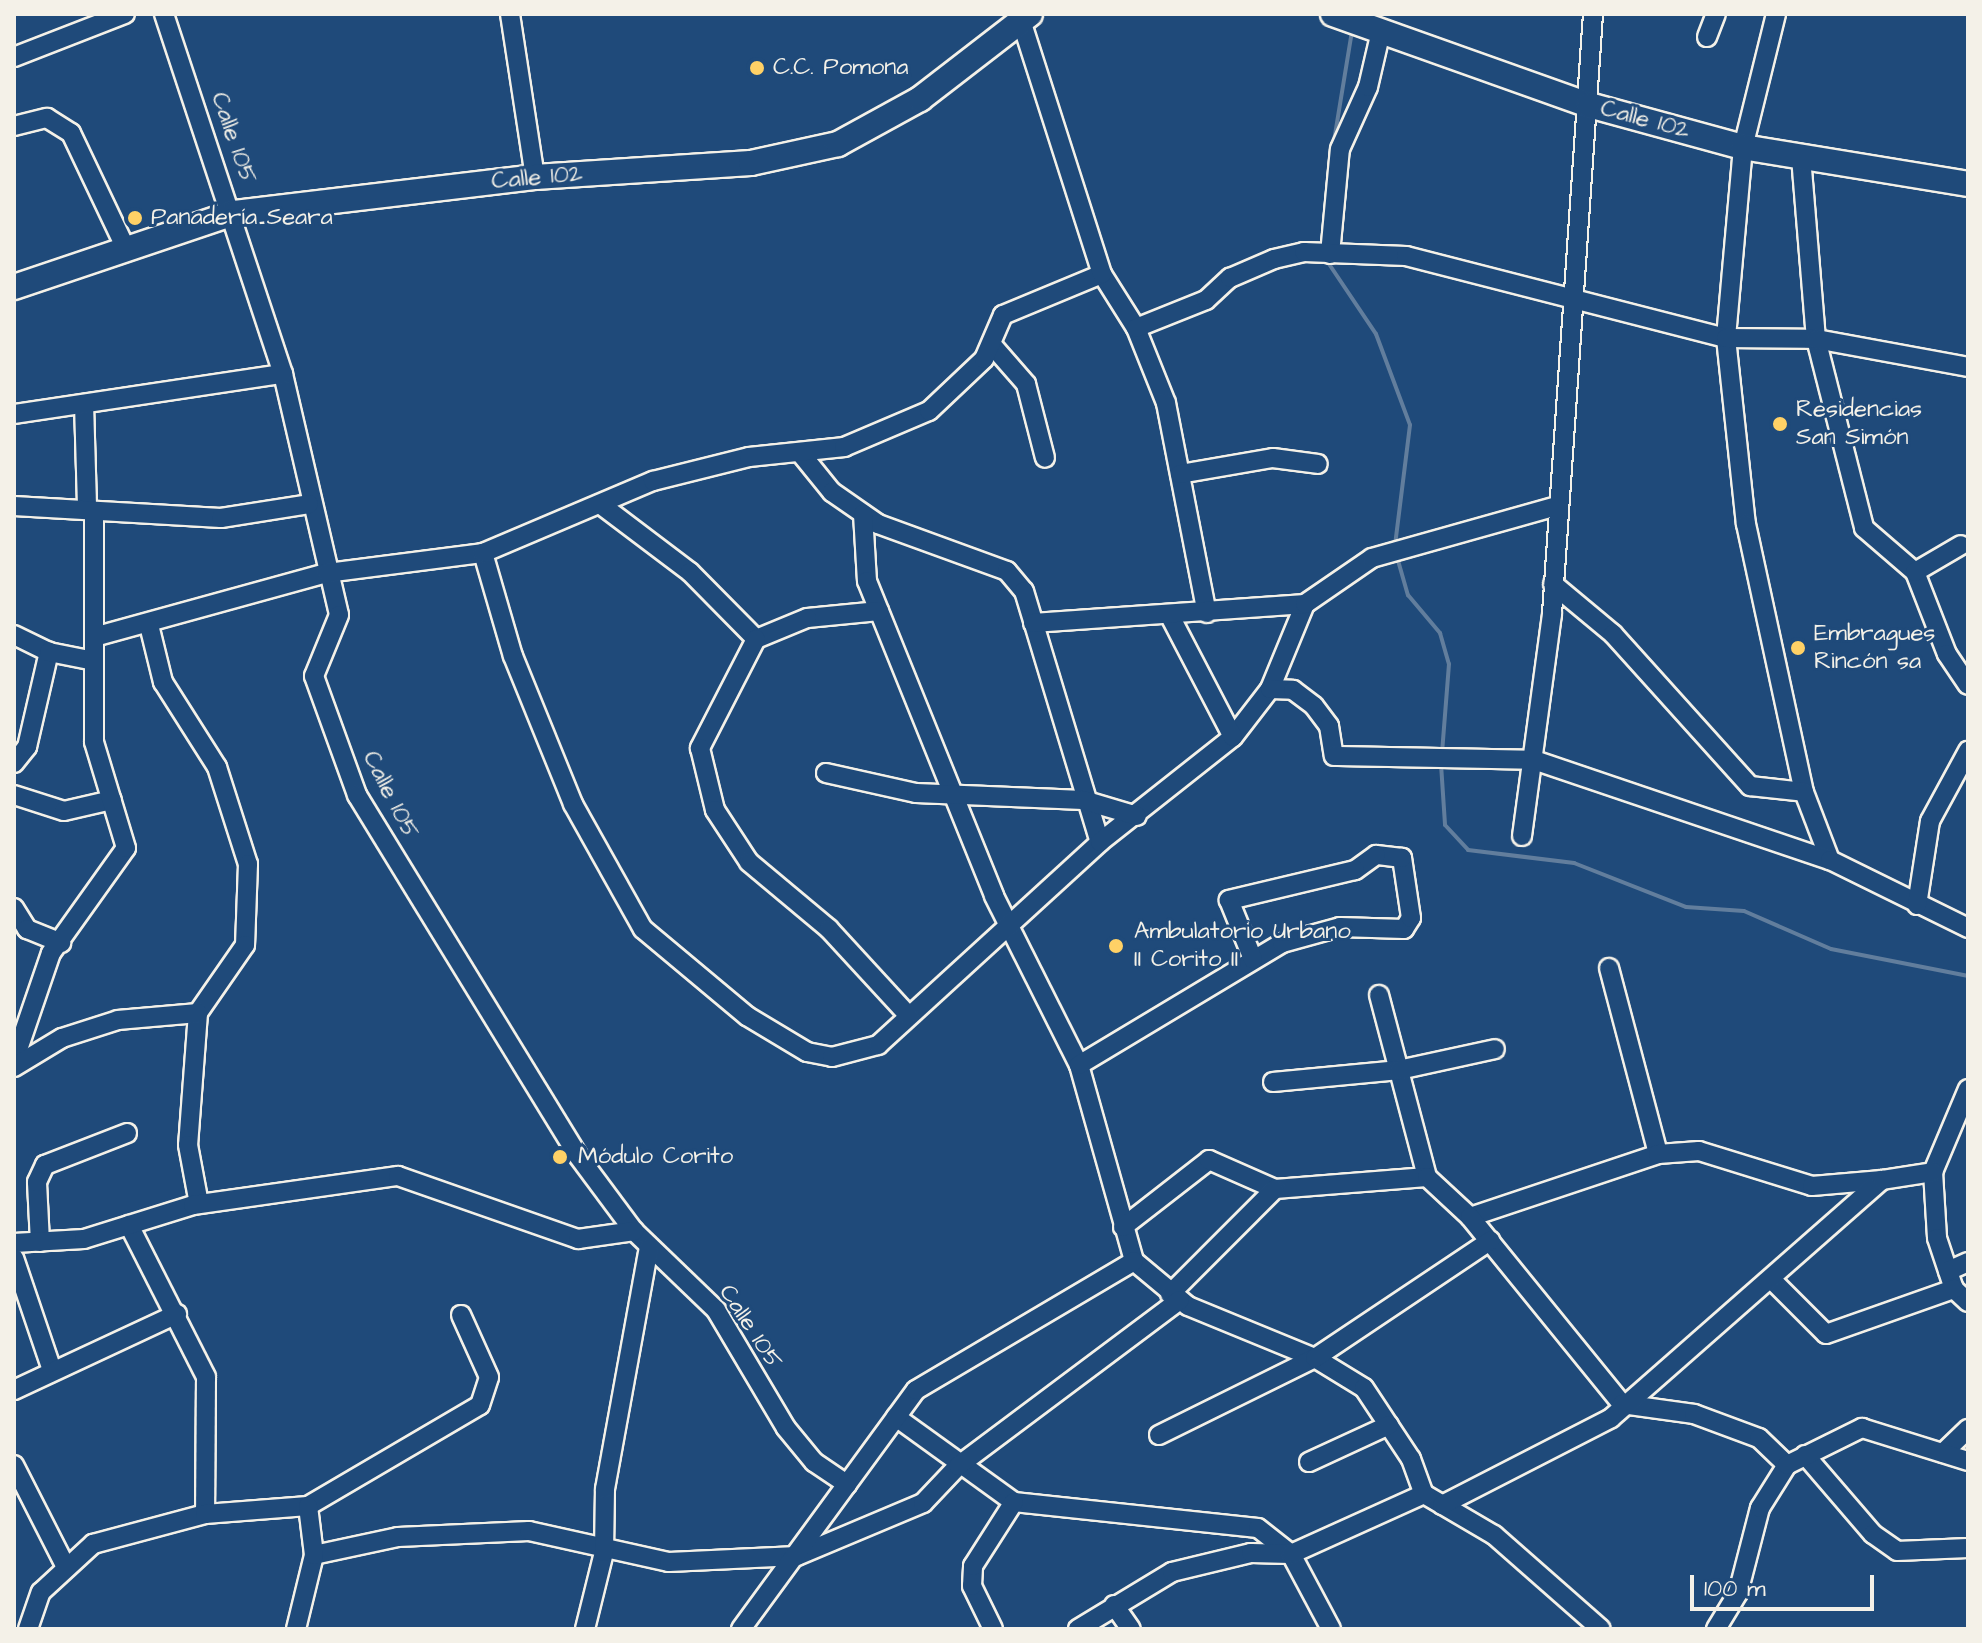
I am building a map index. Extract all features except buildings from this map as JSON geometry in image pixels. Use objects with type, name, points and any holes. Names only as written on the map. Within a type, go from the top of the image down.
[{"type":"main road","name":"Calle 102","points":[[1333,14],[1372,24],[1589,105],[1743,147],[1968,184]]},
{"type":"main road","name":"Calle 102","points":[[14,287],[234,213],[535,177],[751,163],[838,144],[920,99],[1026,17]]},
{"type":"street","points":[[14,57],[125,14]]},
{"type":"street","name":"Calle 105","points":[[164,14],[234,213],[283,374],[338,627],[314,676],[357,795],[576,1153],[634,1231],[716,1310],[786,1428],[814,1462],[847,1484]]},
{"type":"street","points":[[510,14],[535,177]]},
{"type":"street","points":[[1522,836],[1534,760],[1553,584],[1554,507],[1574,300],[1593,14]]},
{"type":"street","points":[[1707,37],[1716,14]]},
{"type":"street","points":[[1776,14],[1743,147],[1726,338],[1746,524],[1804,792],[1830,860]]},
{"type":"street","points":[[1026,17],[1102,274],[1136,328],[1166,403],[1207,613]]},
{"type":"street","points":[[1330,254],[1340,149],[1368,87],[1372,24]]},
{"type":"street","points":[[14,126],[47,118],[71,133],[126,249]]},
{"type":"street","points":[[1801,157],[1816,339],[1864,528],[1915,572],[1947,654],[1968,685]]},
{"type":"street","points":[[1136,328],[1206,300],[1230,278],[1274,259],[1330,254],[1442,263],[1726,338],[1816,339],[1968,367]]},
{"type":"street","points":[[94,637],[149,625],[327,573],[483,553],[600,504],[712,465],[802,455],[929,411],[992,345],[1003,315],[1102,274]]},
{"type":"street","points":[[992,345],[1026,384],[1045,458]]},
{"type":"street","points":[[14,414],[283,374]]},
{"type":"street","points":[[14,1056],[61,943],[126,848],[94,742],[89,660],[94,637],[84,404]]},
{"type":"street","points":[[802,455],[832,492],[863,514],[949,555],[1007,571],[1024,591],[1083,800],[1100,842]]},
{"type":"street","points":[[1180,474],[1273,458],[1318,464]]},
{"type":"street","points":[[14,506],[221,518],[309,504]]},
{"type":"street","points":[[600,504],[690,572],[756,639]]},
{"type":"street","points":[[1033,623],[1170,616],[1305,604],[1372,558],[1554,507]]},
{"type":"street","points":[[863,514],[867,581],[1012,928],[1079,1065],[1134,1261],[1175,1297],[1315,1358],[1364,1388],[1389,1425],[1424,1494],[1494,1535],[1601,1629]]},
{"type":"street","points":[[1915,572],[1961,545]]},
{"type":"street","points":[[483,553],[513,656],[573,804],[643,929],[700,980],[807,1052],[860,1054],[1012,928],[1100,842],[1137,816],[1233,737],[1270,689],[1305,604]]},
{"type":"street","points":[[1553,584],[1613,634],[1750,786],[1804,792]]},
{"type":"street","points":[[879,611],[807,618],[756,639],[701,739],[715,810],[749,862],[829,929],[908,1015]]},
{"type":"street","points":[[1170,616],[1233,737]]},
{"type":"street","points":[[149,625],[163,682],[217,767],[248,864],[245,945],[198,1013],[188,1145],[199,1204]]},
{"type":"street","points":[[14,635],[49,652],[89,660]]},
{"type":"street","points":[[14,763],[27,747],[49,652]]},
{"type":"street","points":[[1270,689],[1293,690],[1314,706],[1329,726],[1334,756],[1534,760],[1830,860],[1968,928]]},
{"type":"street","points":[[1917,905],[1930,821],[1968,751]]},
{"type":"street","points":[[826,773],[959,797],[1083,800],[1137,816]]},
{"type":"street","points":[[14,795],[64,811],[112,800]]},
{"type":"street","points":[[1079,1065],[1253,959],[1326,929],[1404,929],[1411,918],[1400,855],[1229,900],[1253,959]]},
{"type":"street","points":[[14,908],[27,929],[61,943]]},
{"type":"street","points":[[1609,968],[1658,1154]]},
{"type":"street","points":[[1379,995],[1427,1177],[1470,1217],[1622,1404],[1694,1414],[1759,1438],[1787,1465]]},
{"type":"street","points":[[14,1056],[118,1020],[198,1013]]},
{"type":"street","points":[[1273,1082],[1399,1070],[1495,1049]]},
{"type":"street","points":[[1957,1288],[1933,1172],[1968,1089]]},
{"type":"street","points":[[40,1242],[37,1182],[45,1165],[127,1133]]},
{"type":"street","points":[[1470,1217],[1658,1154],[1699,1151],[1812,1186],[1933,1172]]},
{"type":"street","points":[[1123,1227],[1200,1163],[1217,1162],[1275,1189],[1427,1177]]},
{"type":"street","points":[[14,1243],[84,1239],[199,1204],[398,1176],[578,1239],[634,1231]]},
{"type":"street","points":[[1442,1505],[1536,1462],[1611,1418],[1622,1404],[1772,1280],[1882,1180]]},
{"type":"street","points":[[314,1555],[398,1537],[529,1531],[669,1562],[797,1556],[923,1503],[958,1466],[1175,1297],[1275,1189]]},
{"type":"street","points":[[129,1225],[177,1314],[206,1377],[205,1514]]},
{"type":"street","points":[[1159,1435],[1315,1358],[1490,1241]]},
{"type":"street","points":[[585,1629],[604,1546],[605,1489],[649,1247]]},
{"type":"street","points":[[14,1258],[51,1367]]},
{"type":"street","points":[[741,1629],[896,1417],[934,1377],[1134,1261]]},
{"type":"street","points":[[1772,1280],[1826,1334],[1957,1288],[1968,1262]]},
{"type":"street","points":[[14,1390],[51,1367],[177,1314]]},
{"type":"street","points":[[28,1629],[41,1592],[65,1565],[93,1544],[205,1514],[308,1506],[480,1405],[489,1377],[461,1315]]},
{"type":"street","points":[[896,1417],[958,1466],[1014,1502],[1244,1523],[1291,1554],[1331,1629]]},
{"type":"street","points":[[1309,1462],[1389,1425]]},
{"type":"street","points":[[1716,1629],[1738,1593],[1760,1508],[1787,1465],[1862,1428],[1968,1461]]},
{"type":"street","points":[[1943,1453],[1968,1429]]},
{"type":"street","points":[[1805,1455],[1873,1534],[1897,1551],[1968,1548]]},
{"type":"street","points":[[14,1465],[65,1565]]},
{"type":"street","points":[[1078,1629],[1114,1605],[1212,1559],[1291,1554],[1424,1494]]},
{"type":"street","points":[[993,1629],[972,1586],[973,1566],[1014,1502]]},
{"type":"street","points":[[296,1629],[314,1555],[308,1506]]},
{"type":"street","points":[[1114,1605],[1131,1629]]},
{"type":"waterway","points":[[1333,147],[1352,31]]},
{"type":"waterway","points":[[1327,261],[1376,334],[1410,425],[1395,545]]},
{"type":"waterway","points":[[1397,557],[1408,595],[1440,633],[1449,664],[1442,752]]},
{"type":"waterway","points":[[1441,764],[1445,825],[1468,850],[1574,863],[1686,907],[1744,911],[1831,949],[1968,976]]},
{"type":"place","name":"C.C. Pomona","points":[[757,68]]},
{"type":"place","name":"Panadería Seara","points":[[135,218]]},
{"type":"place","name":"Residencias San Simón","points":[[1780,424]]},
{"type":"place","name":"Embragues Rincón sa","points":[[1798,648]]},
{"type":"place","name":"Ambulatorio Urbano II Corito II","points":[[1116,946]]},
{"type":"place","name":"Módulo Corito","points":[[560,1157]]}]
